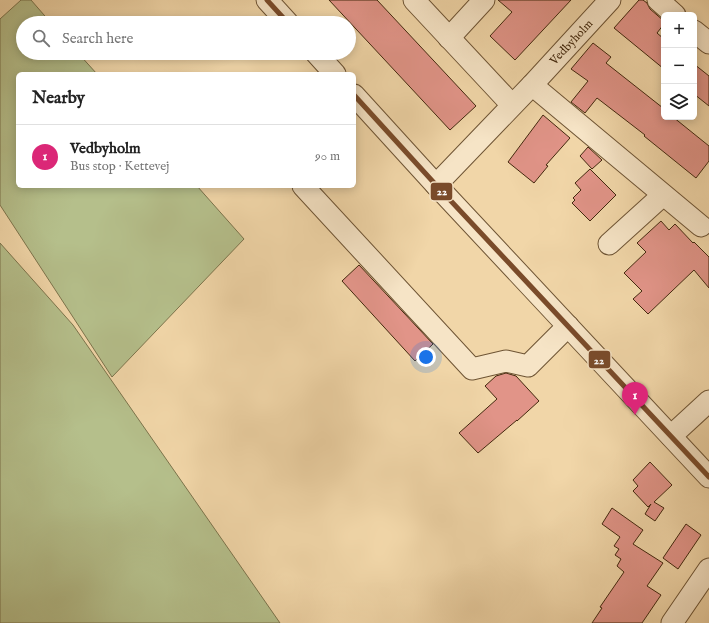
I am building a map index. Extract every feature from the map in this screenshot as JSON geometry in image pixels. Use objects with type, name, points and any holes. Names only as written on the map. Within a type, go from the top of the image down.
[{"type":"street","points":[[267,0],[282,16]]},
{"type":"street","points":[[414,0],[512,105]]},
{"type":"street","points":[[449,38],[484,0]]},
{"type":"street","name":"Vedbyholm","points":[[436,185],[532,85],[610,0]]},
{"type":"street","points":[[658,0],[672,12]]},
{"type":"street","points":[[697,33],[709,43]]},
{"type":"street","points":[[322,60],[333,72]]},
{"type":"street","points":[[532,85],[701,226]]},
{"type":"street","points":[[356,97],[709,477]]},
{"type":"street","points":[[305,188],[472,369],[506,361],[528,366],[568,326]]},
{"type":"street","points":[[609,244],[663,195]]},
{"type":"street","points":[[671,436],[709,400]]},
{"type":"street","points":[[672,623],[709,569]]},
{"type":"green space","points":[[21,0],[31,0],[45,16],[16,16],[16,60],[84,60],[95,72],[16,72],[16,188],[199,188],[244,239],[112,377],[0,205],[0,19]]},
{"type":"green space","points":[[0,243],[73,325],[280,623],[0,623]]},
{"type":"building","points":[[329,0],[377,0],[476,106],[450,130],[356,29],[356,16],[344,16]]},
{"type":"building","points":[[498,0],[571,0],[515,60],[490,36],[512,12]]},
{"type":"building","points":[[639,0],[643,0],[647,3],[650,9],[661,18],[661,28],[657,33],[661,36],[661,67],[614,28]]},
{"type":"building","points":[[593,43],[611,57],[606,63],[661,106],[661,120],[677,120],[709,146],[709,161],[696,178],[644,136],[645,135],[597,98],[585,113],[571,102],[588,81],[571,69]]},
{"type":"building","points":[[697,66],[709,76],[709,106],[697,96]]},
{"type":"building","points":[[543,115],[570,138],[546,165],[548,166],[534,183],[508,162]]},
{"type":"building","points":[[588,147],[602,160],[592,169],[580,156]]},
{"type":"building","points":[[590,169],[616,195],[590,221],[572,203],[575,200],[573,198],[581,190],[575,183]]},
{"type":"building","points":[[661,221],[669,230],[675,224],[709,257],[709,288],[694,270],[648,314],[633,299],[642,291],[624,273],[646,252],[637,243]]},
{"type":"building","points":[[359,265],[433,344],[415,361],[342,281]]},
{"type":"building","points":[[506,373],[516,376],[539,401],[478,453],[459,433],[497,399],[485,386],[496,376]]},
{"type":"building","points":[[650,462],[672,485],[654,502],[664,508],[655,521],[645,514],[651,504],[648,507],[633,491],[638,486],[633,480]]},
{"type":"building","points":[[612,508],[643,530],[633,544],[663,563],[647,586],[661,595],[642,623],[592,623],[602,608],[600,607],[624,572],[617,566],[621,559],[615,555],[619,549],[614,546],[620,537],[602,524]]},
{"type":"building","points":[[686,524],[701,535],[678,569],[663,558]]},
{"type":"transit line","name":"22","points":[[267,0],[282,16]]},
{"type":"transit line","name":"22","points":[[356,97],[709,477]]},
{"type":"place","name":"Vedbyholm","points":[[635,415]]}]
